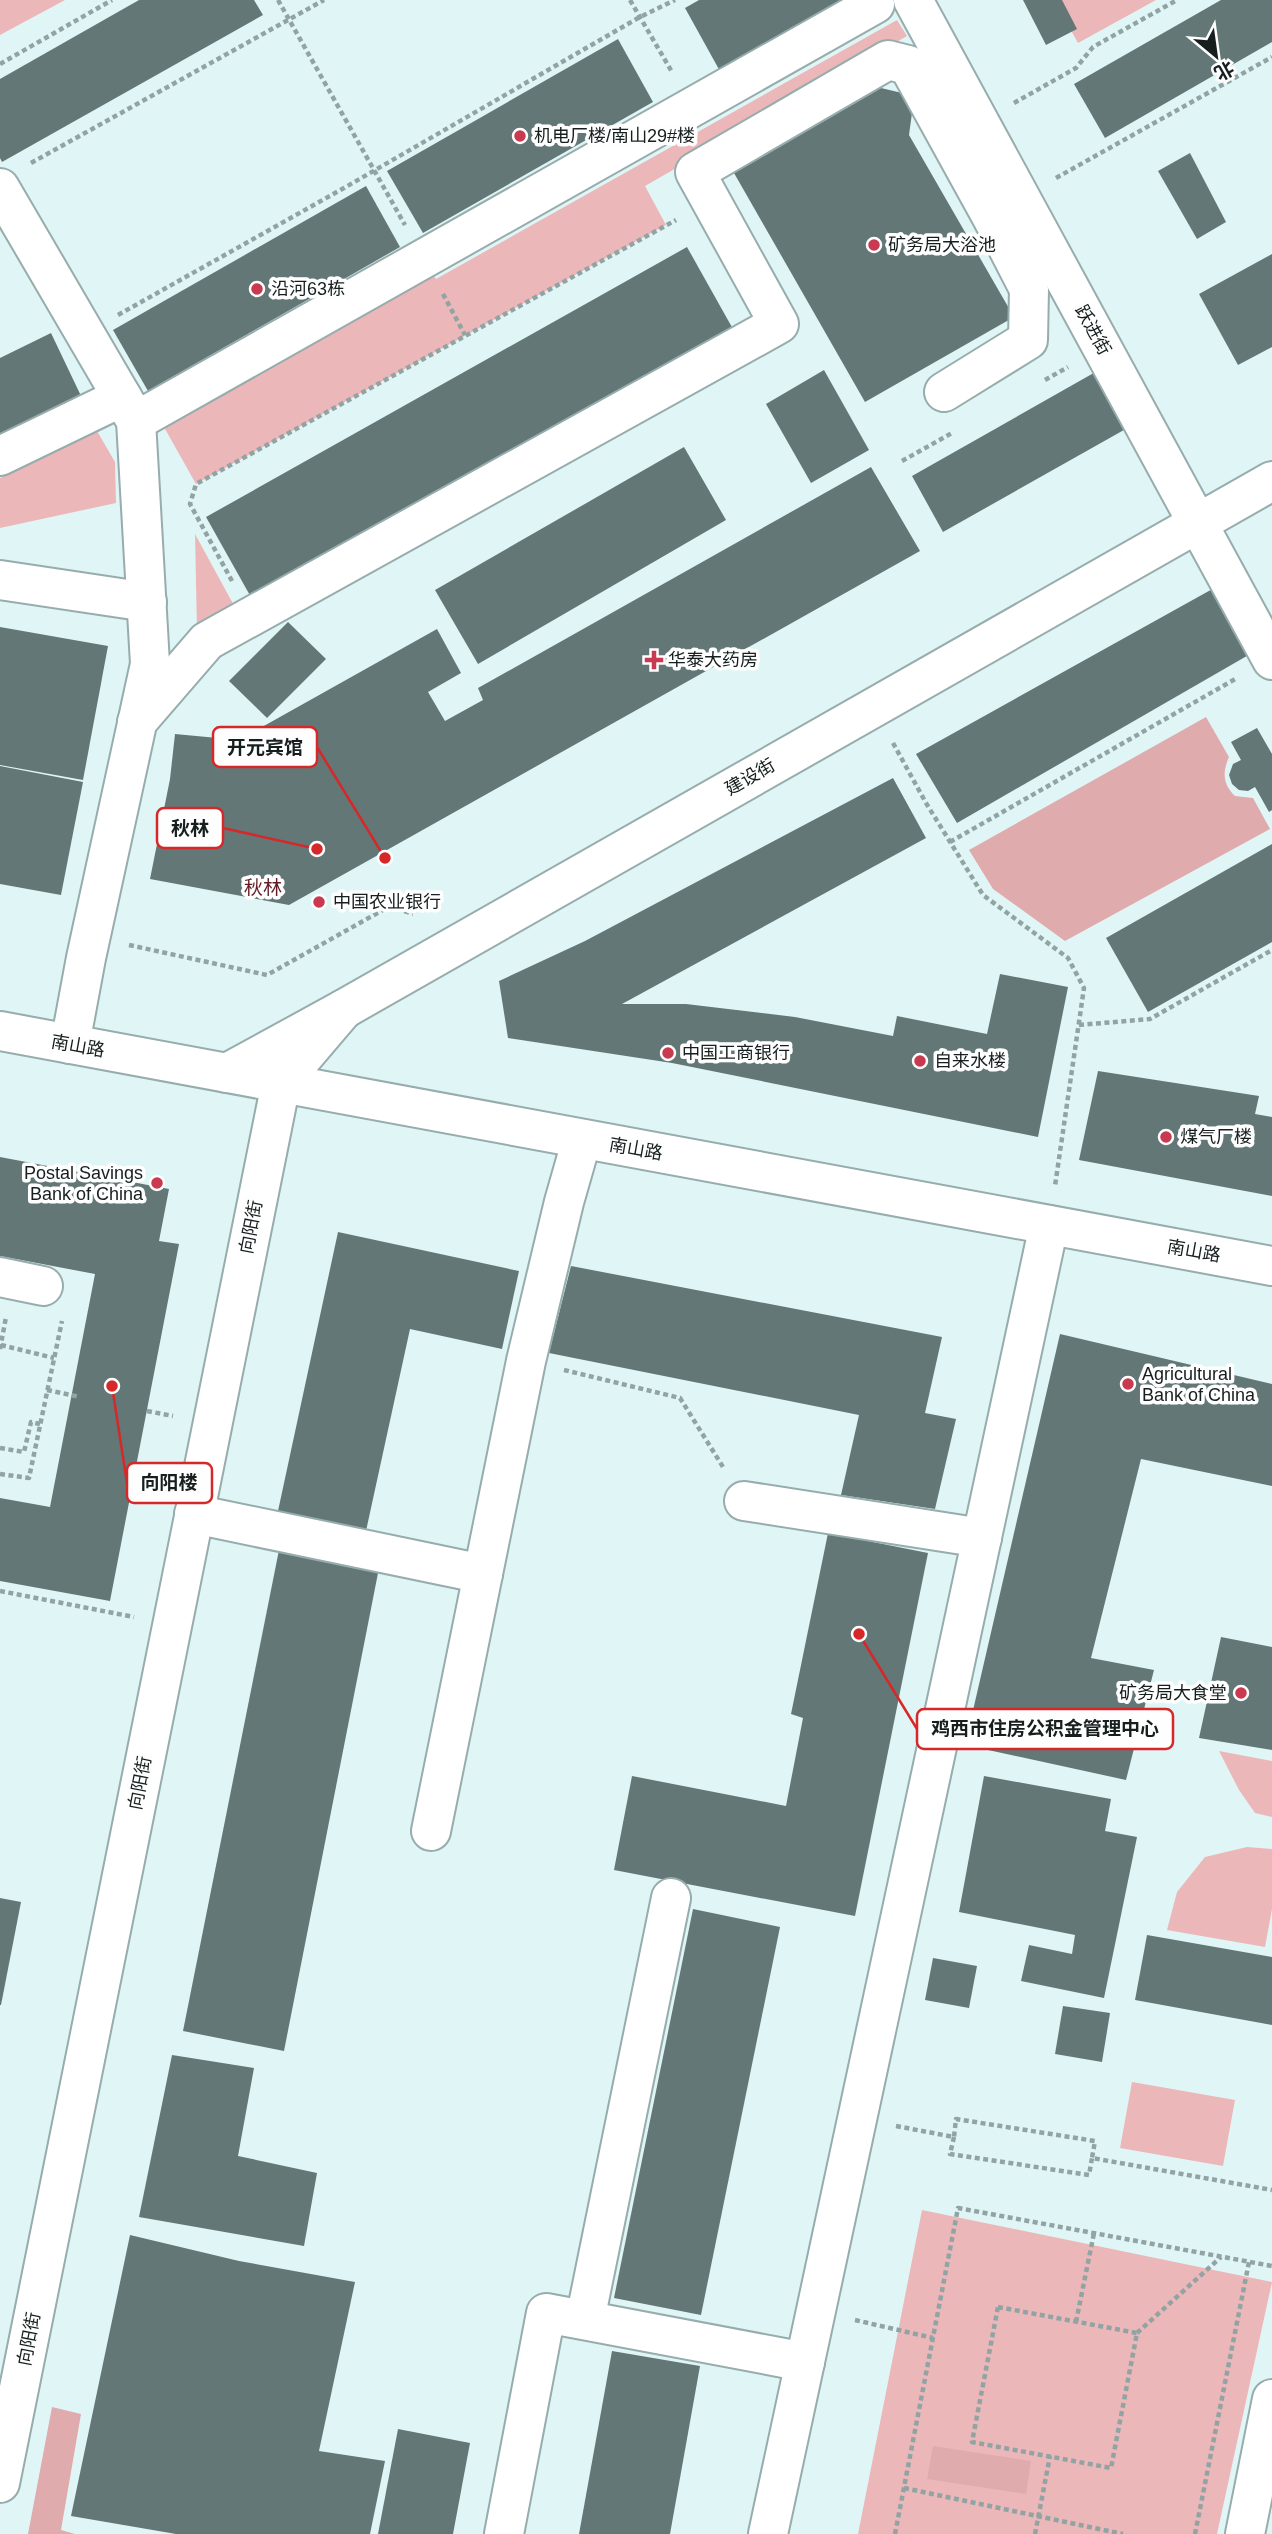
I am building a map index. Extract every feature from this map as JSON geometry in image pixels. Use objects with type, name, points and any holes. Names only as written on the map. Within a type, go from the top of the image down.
[{"type":"street","name":"跃进街","points":[[913,0],[980,123],[1009,213],[1198,523],[1272,659]]},
{"type":"street","points":[[0,456],[129,409],[433,275],[693,107],[875,4]]},
{"type":"street","points":[[136,722],[207,641],[779,324],[695,172],[888,60],[908,65],[1009,213],[1029,289],[1028,340],[944,392]]},
{"type":"street","points":[[12,178],[84,331],[129,409],[147,602],[150,664],[70,1044]]},
{"type":"street","name":"建设街","points":[[227,1073],[1272,481]]},
{"type":"street","points":[[0,580],[147,602]]},
{"type":"street","points":[[281,1083],[344,1009]]},
{"type":"street","name":"南山路","points":[[0,1031],[1272,1266]]},
{"type":"street","name":"向阳街","points":[[0,2483],[281,1083]]},
{"type":"street","points":[[431,1831],[526,1361],[582,1139]]},
{"type":"street","points":[[768,2534],[1049,1225]]},
{"type":"street","points":[[5,1291],[53,1300]]},
{"type":"street","points":[[744,1501],[982,1538]]},
{"type":"street","points":[[194,1514],[483,1574]]},
{"type":"street","points":[[585,2320],[671,1898]]},
{"type":"street","points":[[504,2534],[547,2313],[805,2362]]},
{"type":"street","points":[[1245,2534],[1272,2399]]},
{"type":"path","points":[[0,64],[112,0]]},
{"type":"path","points":[[278,0],[465,335]]},
{"type":"path","points":[[12,178],[324,0]]},
{"type":"path","points":[[630,0],[693,107]]},
{"type":"path","points":[[84,331],[107,321],[374,171],[639,16],[675,0]]},
{"type":"path","points":[[980,123],[1076,68],[1093,47],[1177,0]]},
{"type":"path","points":[[1057,177],[1272,57]]},
{"type":"path","points":[[251,617],[190,504],[196,484],[655,230],[711,202]]},
{"type":"path","points":[[950,842],[1272,659]]},
{"type":"path","points":[[873,707],[983,895],[1068,958],[1084,988],[1049,1225]]},
{"type":"path","points":[[138,947],[267,975],[390,906],[412,914]]},
{"type":"path","points":[[1079,1025],[1150,1019],[1272,950]]},
{"type":"path","points":[[5,1291],[0,1347],[54,1357]]},
{"type":"path","points":[[0,1474],[29,1478],[54,1357],[53,1300]]},
{"type":"path","points":[[593,1377],[680,1398],[744,1501]]},
{"type":"path","points":[[47,1390],[80,1397]]},
{"type":"path","points":[[0,1448],[24,1452],[31,1422],[40,1424]]},
{"type":"path","points":[[0,1591],[172,1624]]},
{"type":"path","points":[[858,2118],[954,2137]]},
{"type":"path","points":[[956,2119],[1095,2141],[1089,2175],[950,2154],[954,2137],[956,2119]]},
{"type":"path","points":[[1092,2158],[1272,2190]]},
{"type":"path","points":[[895,2534],[958,2208],[1272,2266]]},
{"type":"path","points":[[1076,2322],[1094,2233]]},
{"type":"path","points":[[1137,2333],[998,2307],[972,2442],[1111,2468],[1137,2333],[1222,2257]]},
{"type":"path","points":[[1195,2534],[1249,2262]]},
{"type":"path","points":[[851,2318],[933,2338]]},
{"type":"path","points":[[1035,2534],[1050,2456]]},
{"type":"path","points":[[904,2488],[1038,2516],[1098,2532],[1123,2534]]},
{"type":"shaded area","points":[[0,0],[65,0],[0,35]]},
{"type":"shaded area","points":[[1054,0],[1156,0],[1078,43]]},
{"type":"shaded area","points":[[897,20],[907,36],[645,186],[666,225],[196,484],[160,420],[430,270],[436,279]]},
{"type":"shaded area","points":[[97,431],[115,462],[116,503],[0,528],[0,478]]},
{"type":"shaded area","points":[[195,534],[237,611],[197,631]]},
{"type":"shaded area","points":[[1206,717],[1229,757],[1225,768],[1228,787],[1235,796],[1253,798],[1270,829],[1065,941],[993,889],[969,850]]},
{"type":"shaded area","points":[[1219,1751],[1272,1761],[1272,1817],[1255,1813],[1239,1790]]},
{"type":"shaded area","points":[[1247,1847],[1272,1849],[1272,1909],[1265,1947],[1167,1930],[1177,1892],[1205,1857]]},
{"type":"shaded area","points":[[1132,2082],[1235,2100],[1223,2166],[1120,2148]]},
{"type":"shaded area","points":[[922,2210],[1272,2282],[1217,2534],[858,2534]]},
{"type":"shaded area","points":[[52,2407],[81,2414],[61,2530],[75,2534],[28,2534]]},
{"type":"shaded area","points":[[933,2446],[1031,2461],[1026,2494],[927,2479]]},
{"type":"building","points":[[139,0],[254,0],[263,15],[2,162],[0,79]]},
{"type":"building","points":[[699,0],[851,0],[721,73],[685,8]]},
{"type":"building","points":[[1023,0],[1062,0],[1077,29],[1046,45]]},
{"type":"building","points":[[1221,0],[1272,0],[1272,42],[1105,138],[1074,84]]},
{"type":"building","name":"机电厂楼/南山29#楼","points":[[618,39],[653,102],[423,233],[387,171]]},
{"type":"building","name":"矿务局大浴池","points":[[881,88],[902,93],[912,113],[909,135],[1014,317],[865,402],[734,173]]},
{"type":"building","points":[[1190,153],[1226,222],[1197,239],[1158,171]]},
{"type":"building","name":"沿河63栋","points":[[366,186],[400,247],[148,391],[113,330]]},
{"type":"building","points":[[687,247],[733,329],[252,599],[206,517]]},
{"type":"building","points":[[1272,254],[1272,347],[1238,365],[1199,294]]},
{"type":"building","points":[[51,333],[82,398],[0,439],[0,358]]},
{"type":"building","points":[[824,370],[869,450],[811,483],[766,404]]},
{"type":"building","points":[[1099,370],[1131,426],[943,532],[912,476]]},
{"type":"building","points":[[684,447],[726,520],[478,664],[435,590]]},
{"type":"building","points":[[871,467],[920,551],[289,905],[150,879],[170,779],[175,734],[239,740],[437,629],[461,673],[428,692],[445,721],[483,700],[478,688]]},
{"type":"building","points":[[1216,587],[1252,653],[957,823],[916,754]]},
{"type":"building","points":[[288,622],[326,659],[267,718],[229,681]]},
{"type":"building","points":[[0,627],[108,646],[83,780],[0,765]]},
{"type":"building","points":[[1257,728],[1272,754],[1272,810],[1269,812],[1255,787],[1248,791],[1239,790],[1232,784],[1229,775],[1233,764],[1241,760],[1231,742]]},
{"type":"building","points":[[0,766],[83,782],[61,895],[0,884]]},
{"type":"building","points":[[893,778],[926,838],[622,1004],[686,1004],[795,1017],[893,1036],[897,1016],[987,1034],[1000,974],[1068,987],[1038,1137],[672,1063],[508,1038],[499,981],[585,941]]},
{"type":"building","points":[[1272,844],[1272,942],[1148,1012],[1106,938]]},
{"type":"building","name":"煤气厂楼","points":[[1098,1071],[1259,1096],[1255,1114],[1272,1117],[1272,1196],[1079,1160]]},
{"type":"building","points":[[0,1157],[169,1189],[159,1241],[179,1244],[110,1601],[0,1581],[0,1498],[50,1507],[95,1274],[0,1256]]},
{"type":"building","points":[[338,1232],[519,1271],[502,1349],[410,1329],[366,1531],[278,1511]]},
{"type":"building","points":[[571,1266],[942,1337],[925,1413],[956,1419],[935,1509],[841,1495],[859,1415],[549,1353]]},
{"type":"building","points":[[1060,1334],[1272,1384],[1272,1486],[1141,1459],[1091,1658],[1154,1670],[1126,1780],[965,1745]]},
{"type":"building","points":[[828,1533],[928,1553],[855,1916],[614,1870],[632,1776],[786,1806],[803,1718],[791,1714]]},
{"type":"building","points":[[279,1550],[379,1568],[284,2051],[183,2031]]},
{"type":"building","name":"矿务局大食堂","points":[[1221,1637],[1272,1647],[1272,1750],[1199,1738]]},
{"type":"building","points":[[984,1776],[1111,1799],[1105,1831],[1137,1837],[1104,1998],[1021,1981],[1029,1945],[1072,1954],[1075,1935],[959,1912]]},
{"type":"building","points":[[0,1898],[21,1902],[1,2005],[0,2005]]},
{"type":"building","points":[[693,1909],[780,1927],[701,2315],[614,2298]]},
{"type":"building","points":[[1147,1935],[1272,1957],[1272,2025],[1135,2000]]},
{"type":"building","points":[[933,1958],[977,1966],[969,2008],[925,2000]]},
{"type":"building","points":[[1063,2006],[1110,2013],[1102,2062],[1055,2054]]},
{"type":"building","points":[[172,2055],[254,2068],[238,2156],[317,2173],[304,2246],[139,2217]]},
{"type":"building","points":[[130,2235],[239,2261],[355,2282],[319,2451],[385,2461],[370,2534],[176,2534],[71,2516]]},
{"type":"building","points":[[612,2351],[700,2366],[670,2534],[579,2534]]},
{"type":"building","points":[[398,2429],[470,2443],[453,2534],[378,2534]]},
{"type":"place","name":"机电厂楼/南山29#楼","points":[[520,136]]},
{"type":"place","name":"矿务局大浴池","points":[[874,245]]},
{"type":"place","name":"沿河63栋","points":[[257,289]]},
{"type":"place","name":"华泰大药房","points":[[654,660]]},
{"type":"place","name":"秋林","points":[[317,849]]},
{"type":"place","name":"开元宾馆","points":[[385,858]]},
{"type":"place","name":"中国农业银行","points":[[319,902]]},
{"type":"place","name":"中国工商银行","points":[[668,1053]]},
{"type":"place","name":"自来水楼","points":[[920,1061]]},
{"type":"place","name":"煤气厂楼","points":[[1166,1137]]},
{"type":"place","name":"Postal Savings Bank of China","points":[[157,1183]]},
{"type":"place","name":"Agricultural Bank of China","points":[[1128,1384]]},
{"type":"place","name":"向阳楼","points":[[112,1386]]},
{"type":"place","name":"鸡西市住房公积金管理中心","points":[[859,1634]]},
{"type":"place","name":"矿务局大食堂","points":[[1241,1693]]},
{"type":"district","name":"秋林","points":[[263,887]]}]
